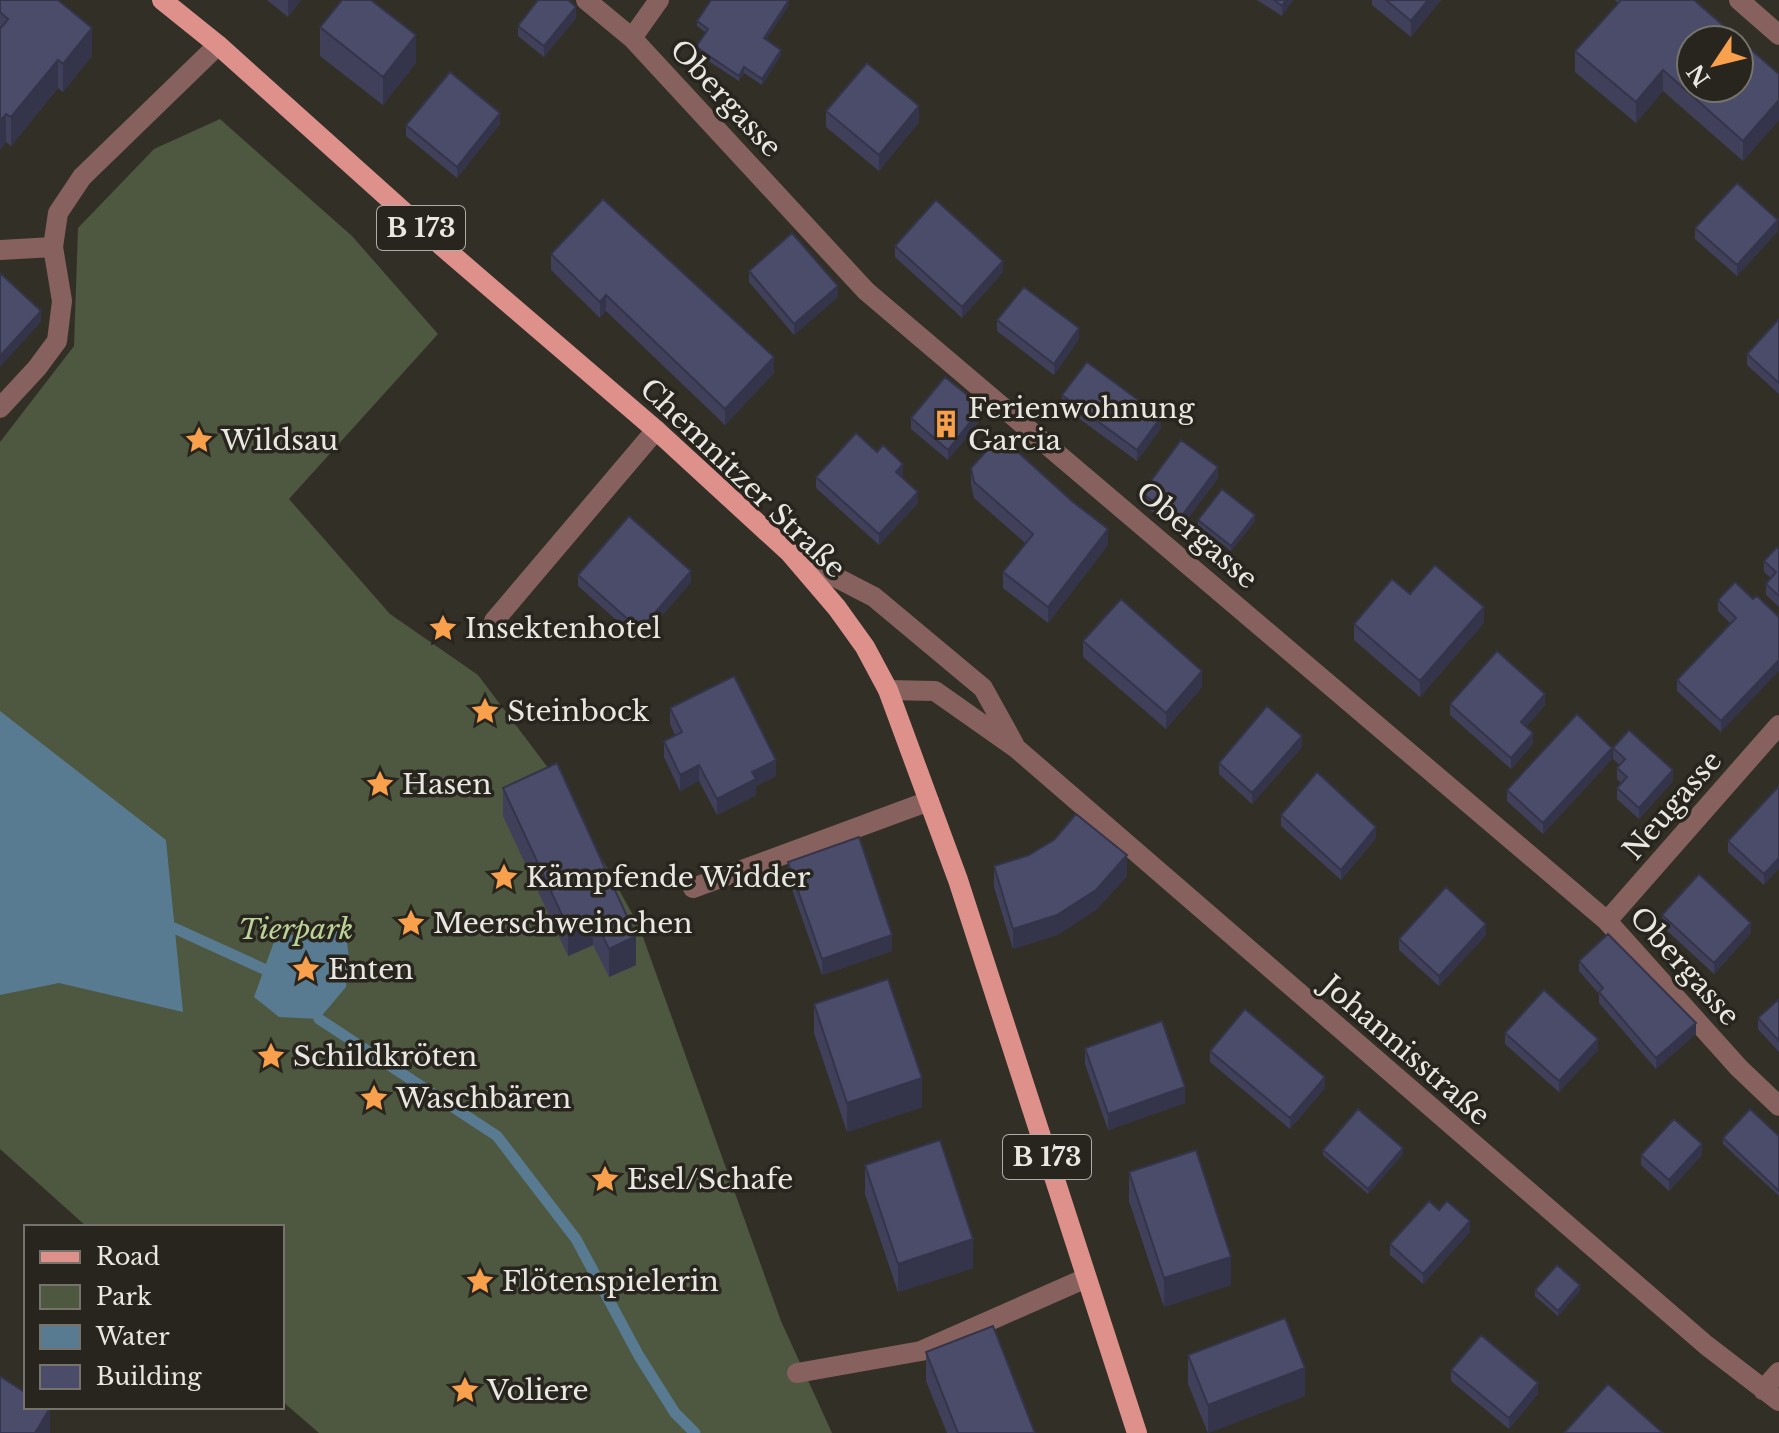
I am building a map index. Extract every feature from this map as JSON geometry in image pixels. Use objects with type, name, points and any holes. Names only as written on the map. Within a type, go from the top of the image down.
[{"type":"main road","name":"Chemnitzer Straße","points":[[162,0],[218,45],[443,247],[656,430],[790,553],[837,608],[865,647],[888,690],[958,880],[1137,1433]]},
{"type":"street","name":"Obergasse","points":[[586,0],[632,38],[866,291],[1607,921],[1739,1068],[1779,1106]]},
{"type":"street","points":[[632,38],[659,0]]},
{"type":"street","points":[[1739,0],[1779,35]]},
{"type":"street","points":[[0,408],[57,341],[62,301],[53,247],[58,213],[82,177],[218,45]]},
{"type":"street","points":[[0,250],[53,247]]},
{"type":"street","points":[[494,621],[656,430]]},
{"type":"street","name":"Johannisstraße","points":[[790,553],[874,597],[983,688],[1016,748]]},
{"type":"street","name":"Johannisstraße","points":[[888,690],[935,691],[1016,748],[1706,1345],[1771,1396],[1779,1372]]},
{"type":"street","name":"Neugasse","points":[[1607,921],[1779,725]]},
{"type":"street","points":[[693,888],[929,801]]},
{"type":"street","points":[[797,1373],[921,1351],[1086,1278]]},
{"type":"green space","name":"Tierpark","points":[[220,119],[352,236],[438,334],[289,499],[390,614],[478,675],[561,785],[639,926],[781,1321],[832,1433],[319,1433],[284,1403],[284,1225],[85,1225],[0,1149],[0,442],[74,346],[78,228],[154,149]]},
{"type":"water","points":[[0,711],[166,840],[183,1012],[59,983],[0,995]]},
{"type":"water","points":[[345,928],[349,958],[346,987],[319,1019],[279,1017],[254,997],[275,939],[309,931]]},
{"type":"building","points":[[0,0],[58,0],[92,28],[63,64],[58,60],[11,117],[6,114],[0,121],[0,29],[8,19],[0,12]]},
{"type":"building","points":[[342,0],[371,0],[416,35],[383,77],[320,27]]},
{"type":"building","points":[[538,0],[568,0],[576,7],[544,46],[518,26]]},
{"type":"building","points":[[711,0],[789,0],[764,38],[781,50],[762,79],[744,67],[739,76],[696,47],[708,29],[697,21]]},
{"type":"building","points":[[1386,0],[1428,0],[1411,21]]},
{"type":"building","points":[[1621,0],[1694,0],[1722,24],[1675,24],[1675,81],[1663,70],[1636,102],[1575,51]]},
{"type":"building","points":[[1755,53],[1779,74],[1779,100],[1743,141],[1701,104],[1755,104]]},
{"type":"building","points":[[867,63],[919,106],[879,155],[826,111]]},
{"type":"building","points":[[450,72],[500,113],[457,167],[406,125]]},
{"type":"building","points":[[1737,183],[1778,220],[1737,265],[1695,228]]},
{"type":"building","points":[[603,199],[774,357],[725,409],[606,295],[600,302],[551,254]]},
{"type":"building","points":[[936,200],[1003,261],[962,307],[895,246]]},
{"type":"building","points":[[792,233],[838,286],[794,324],[749,271]]},
{"type":"building","points":[[0,273],[41,311],[0,356]]},
{"type":"building","points":[[1024,287],[1079,328],[1054,364],[997,320]]},
{"type":"building","points":[[1779,319],[1779,383],[1747,354]]},
{"type":"building","points":[[1087,362],[1161,417],[1137,450],[1062,395]]},
{"type":"building","name":"Ferienwohnung Garcia","points":[[945,377],[982,407],[948,450],[911,418]]},
{"type":"building","points":[[856,433],[877,452],[883,445],[903,464],[896,472],[918,492],[879,534],[816,477]]},
{"type":"building","points":[[1181,440],[1218,467],[1178,521],[1142,493]]},
{"type":"building","points":[[1009,444],[1108,529],[1048,607],[1003,572],[1033,534],[974,482],[971,468],[990,447]]},
{"type":"building","points":[[1222,489],[1255,515],[1231,546],[1198,520]]},
{"type":"building","points":[[629,516],[691,571],[640,630],[578,575]]},
{"type":"building","points":[[1777,547],[1779,596],[1766,584],[1776,572],[1764,561]]},
{"type":"building","points":[[1435,565],[1484,607],[1420,681],[1354,624],[1392,579],[1410,594]]},
{"type":"building","points":[[1735,582],[1753,599],[1757,596],[1779,617],[1779,660],[1721,721],[1677,680],[1736,618],[1718,600]]},
{"type":"building","points":[[1121,599],[1202,671],[1166,713],[1083,641]]},
{"type":"building","points":[[1497,651],[1545,694],[1521,722],[1533,733],[1511,758],[1450,704]]},
{"type":"building","points":[[734,676],[776,760],[752,772],[756,779],[717,799],[699,765],[680,775],[664,741],[682,732],[670,708]]},
{"type":"building","points":[[1267,706],[1302,736],[1252,793],[1219,763]]},
{"type":"building","points":[[1577,714],[1612,748],[1543,823],[1507,790]]},
{"type":"building","points":[[1629,730],[1673,770],[1639,808],[1617,788],[1627,777],[1617,768],[1625,759],[1613,748]]},
{"type":"building","points":[[557,763],[636,936],[609,949],[593,916],[568,928],[503,788]]},
{"type":"building","points":[[1317,772],[1376,827],[1341,870],[1281,815]]},
{"type":"building","points":[[1779,786],[1779,858],[1764,874],[1728,841]]},
{"type":"building","points":[[1076,814],[1127,855],[1096,890],[1057,915],[1013,929],[994,866],[1029,855],[1054,840]]},
{"type":"building","points":[[859,837],[892,935],[822,959],[788,862]]},
{"type":"building","points":[[1699,874],[1751,923],[1714,963],[1662,915]]},
{"type":"building","points":[[1446,887],[1486,924],[1439,976],[1399,939]]},
{"type":"building","points":[[1608,934],[1696,1023],[1656,1058],[1599,992],[1603,988],[1579,961]]},
{"type":"building","points":[[888,979],[922,1078],[847,1103],[814,1004]]},
{"type":"building","points":[[1544,990],[1598,1039],[1559,1081],[1505,1033]]},
{"type":"building","points":[[1779,999],[1779,1041],[1758,1018]]},
{"type":"building","points":[[1245,1009],[1325,1077],[1290,1118],[1210,1051]]},
{"type":"building","points":[[1162,1021],[1185,1087],[1108,1114],[1085,1048]]},
{"type":"building","points":[[1358,1109],[1403,1148],[1368,1189],[1323,1150]]},
{"type":"building","points":[[1750,1109],[1779,1136],[1779,1191],[1723,1138]]},
{"type":"building","points":[[1674,1119],[1702,1144],[1669,1180],[1641,1155]]},
{"type":"building","points":[[940,1140],[973,1239],[898,1264],[865,1165]]},
{"type":"building","points":[[1196,1150],[1231,1257],[1164,1278],[1129,1172]]},
{"type":"building","points":[[1429,1201],[1439,1210],[1447,1201],[1470,1221],[1423,1274],[1390,1244]]},
{"type":"building","points":[[1557,1265],[1580,1285],[1558,1311],[1535,1290]]},
{"type":"building","points":[[1285,1318],[1305,1368],[1208,1405],[1188,1355]]},
{"type":"building","points":[[993,1326],[1035,1433],[958,1433],[926,1352]]},
{"type":"building","points":[[1481,1335],[1538,1383],[1509,1418],[1451,1370]]},
{"type":"building","points":[[0,1376],[24,1392],[24,1409],[49,1409],[35,1433],[0,1433]]},
{"type":"building","points":[[1608,1384],[1663,1433],[1564,1433]]},
{"type":"waterway","points":[[174,928],[264,969]]},
{"type":"waterway","points":[[319,1019],[497,1136],[576,1239],[639,1356],[675,1413],[695,1433]]},
{"type":"place","name":"Ferienwohnung Garcia","points":[[946,424]]},
{"type":"place","name":"Wildsau","points":[[199,440]]},
{"type":"place","name":"Insektenhotel","points":[[443,628]]},
{"type":"place","name":"Steinbock","points":[[485,711]]},
{"type":"place","name":"Hasen","points":[[380,784]]},
{"type":"place","name":"Kämpfende Widder","points":[[504,877]]},
{"type":"place","name":"Meerschweinchen","points":[[411,923]]},
{"type":"place","name":"Enten","points":[[306,969]]},
{"type":"place","name":"Schildkröten","points":[[271,1056]]},
{"type":"place","name":"Waschbären","points":[[374,1098]]},
{"type":"place","name":"Esel/Schafe","points":[[605,1179]]},
{"type":"place","name":"Flötenspielerin","points":[[480,1281]]},
{"type":"place","name":"Voliere","points":[[465,1390]]}]
